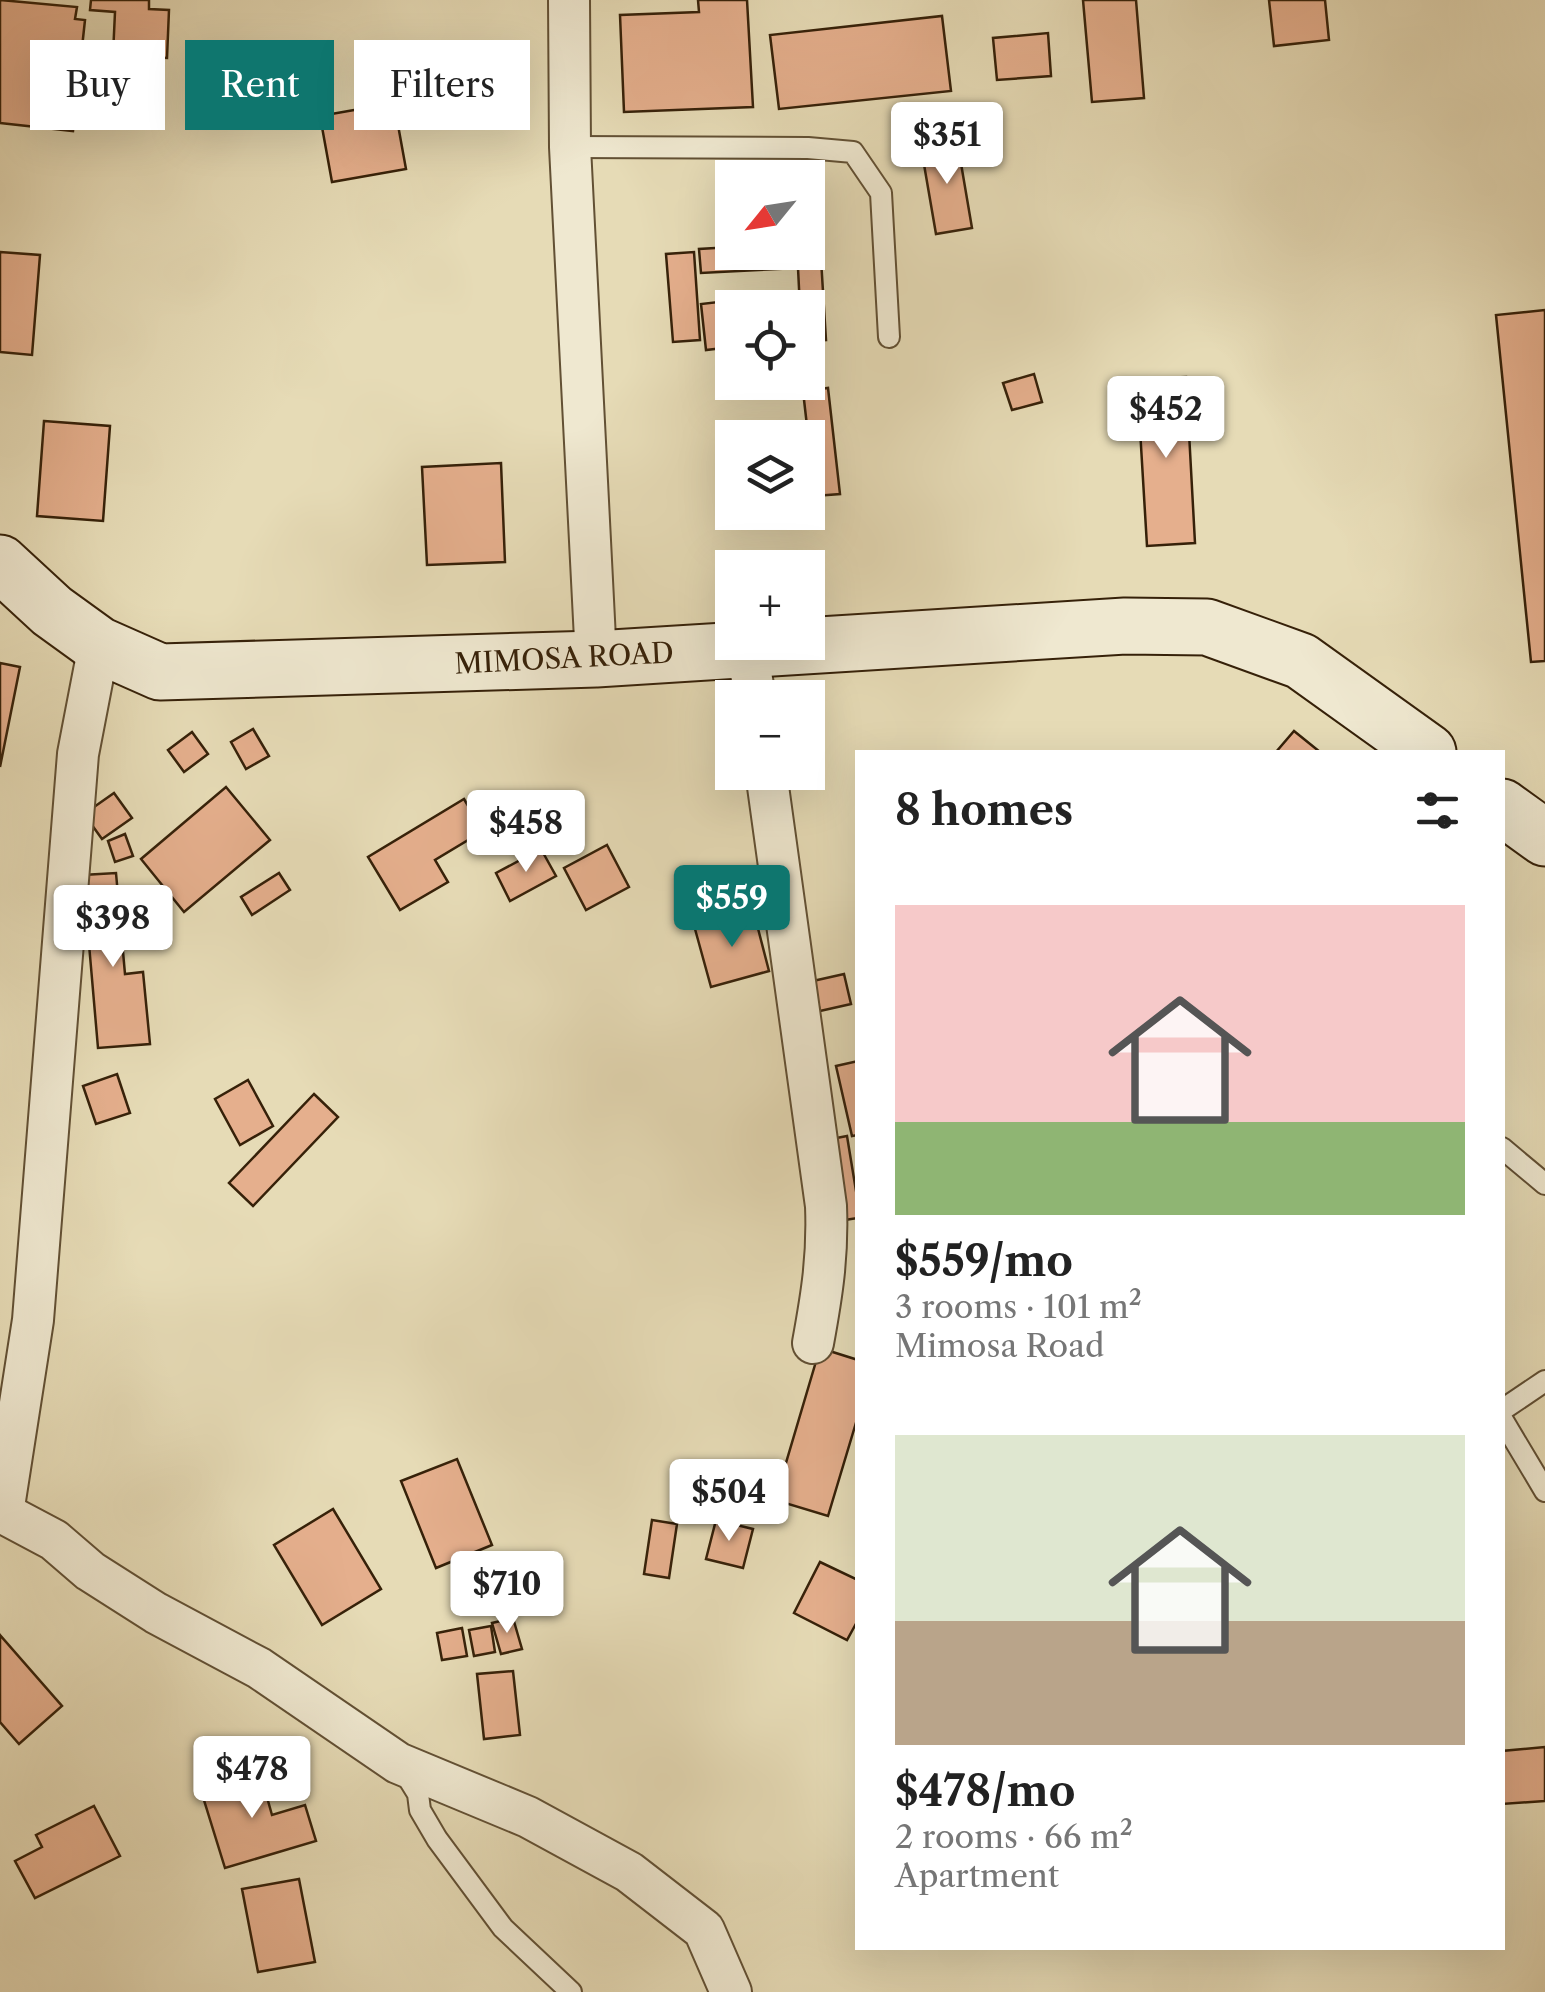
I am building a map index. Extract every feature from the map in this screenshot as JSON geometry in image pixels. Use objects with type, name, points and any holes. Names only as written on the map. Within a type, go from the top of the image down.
[{"type":"street","points":[[570,0],[570,147],[596,659]]},
{"type":"street","name":"MIMOSA ROAD","points":[[0,563],[52,611],[99,645],[160,672],[596,659],[751,673],[1125,626],[1207,627],[1301,661],[1419,750]]},
{"type":"street","points":[[99,645],[78,754],[33,1320],[2,1511],[54,1540],[90,1571],[156,1612],[258,1668],[398,1763],[528,1817],[630,1872],[704,1930],[732,1992]]},
{"type":"street","points":[[768,790],[826,1206],[826,1274],[813,1343]]},
{"type":"street","points":[[1505,809],[1545,838]]},
{"type":"lane","points":[[570,147],[808,148],[853,152],[881,193],[889,337]]},
{"type":"lane","points":[[1505,1151],[1545,1184]]},
{"type":"lane","points":[[1505,1408],[1545,1381]]},
{"type":"lane","points":[[1505,1424],[1545,1491]]},
{"type":"lane","points":[[398,1763],[418,1794],[420,1810],[437,1839],[503,1928],[571,1992]]},
{"type":"building","points":[[0,0],[77,7],[75,19],[85,20],[83,40],[30,40],[30,126],[0,123]]},
{"type":"building","points":[[91,0],[149,0],[149,9],[169,10],[167,58],[165,40],[114,40],[115,12],[90,10]]},
{"type":"building","points":[[698,0],[747,0],[753,107],[624,112],[620,15],[699,12]]},
{"type":"building","points":[[1083,0],[1136,0],[1144,98],[1092,102]]},
{"type":"building","points":[[1269,0],[1325,0],[1329,40],[1274,46]]},
{"type":"building","points":[[942,16],[951,91],[779,109],[770,35]]},
{"type":"building","points":[[1048,33],[1051,76],[997,80],[993,38]]},
{"type":"building","points":[[354,110],[354,130],[399,130],[406,169],[332,182],[323,130],[334,130],[334,114]]},
{"type":"building","points":[[957,140],[972,228],[936,234],[921,147]]},
{"type":"building","points":[[715,248],[715,270],[759,270],[701,273],[699,249]]},
{"type":"building","points":[[0,252],[40,255],[32,355],[0,352]]},
{"type":"building","points":[[694,252],[700,340],[673,342],[666,254]]},
{"type":"building","points":[[798,270],[822,270],[823,290],[799,290]]},
{"type":"building","points":[[715,302],[715,349],[706,350],[701,304]]},
{"type":"building","points":[[1545,310],[1545,661],[1531,662],[1496,315]]},
{"type":"building","points":[[1034,374],[1042,402],[1012,410],[1003,383]]},
{"type":"building","points":[[1186,377],[1195,543],[1147,546],[1137,379]]},
{"type":"building","points":[[828,388],[840,494],[825,495],[825,420],[806,420],[804,400],[825,400]]},
{"type":"building","points":[[44,421],[110,426],[103,521],[37,516]]},
{"type":"building","points":[[501,463],[505,562],[427,565],[422,467]]},
{"type":"building","points":[[0,663],[20,667],[0,767]]},
{"type":"building","points":[[253,729],[269,756],[246,769],[231,742]]},
{"type":"building","points":[[1294,731],[1318,750],[1278,750]]},
{"type":"building","points":[[192,732],[208,754],[184,772],[168,750]]},
{"type":"building","points":[[226,787],[270,840],[184,912],[141,859]]},
{"type":"building","points":[[114,793],[132,818],[102,839],[84,814]]},
{"type":"building","points":[[464,799],[483,831],[435,860],[448,882],[400,910],[368,857]]},
{"type":"building","points":[[125,834],[133,856],[115,862],[108,841]]},
{"type":"building","points":[[607,845],[629,887],[586,910],[564,868]]},
{"type":"building","points":[[541,849],[556,876],[510,901],[496,873]]},
{"type":"building","points":[[116,873],[125,974],[143,972],[150,1044],[98,1048],[83,875]]},
{"type":"building","points":[[279,873],[290,890],[252,915],[241,897]]},
{"type":"building","points":[[754,913],[769,971],[711,987],[695,929]]},
{"type":"building","points":[[844,974],[851,1004],[820,1011],[813,981]]},
{"type":"building","points":[[855,1062],[855,1136],[852,1136],[836,1066]]},
{"type":"building","points":[[117,1074],[130,1113],[96,1124],[83,1086]]},
{"type":"building","points":[[248,1080],[273,1126],[240,1145],[215,1099]]},
{"type":"building","points":[[314,1094],[338,1117],[253,1206],[229,1183]]},
{"type":"building","points":[[847,1136],[855,1185],[855,1218],[838,1221],[826,1140]]},
{"type":"building","points":[[820,1348],[855,1359],[855,1426],[828,1516],[775,1500]]},
{"type":"building","points":[[457,1459],[492,1545],[436,1568],[401,1481]]},
{"type":"building","points":[[333,1509],[381,1589],[322,1625],[274,1545]]},
{"type":"building","points":[[652,1520],[677,1524],[669,1578],[644,1574]]},
{"type":"building","points":[[716,1520],[753,1529],[743,1568],[706,1559]]},
{"type":"building","points":[[820,1562],[855,1579],[855,1625],[847,1640],[794,1613]]},
{"type":"building","points":[[513,1618],[522,1649],[501,1654],[492,1623]]},
{"type":"building","points":[[491,1626],[495,1652],[474,1656],[469,1630]]},
{"type":"building","points":[[462,1628],[467,1656],[442,1660],[437,1633]]},
{"type":"building","points":[[0,1635],[62,1706],[19,1744],[0,1722]]},
{"type":"building","points":[[513,1671],[520,1735],[484,1739],[477,1674]]},
{"type":"building","points":[[1545,1747],[1545,1801],[1505,1804],[1505,1751]]},
{"type":"building","points":[[233,1774],[236,1784],[261,1776],[272,1815],[305,1805],[316,1841],[225,1868],[199,1784]]},
{"type":"building","points":[[94,1806],[120,1856],[35,1898],[15,1861],[42,1847],[36,1835]]},
{"type":"building","points":[[299,1879],[315,1962],[258,1972],[242,1889]]}]
